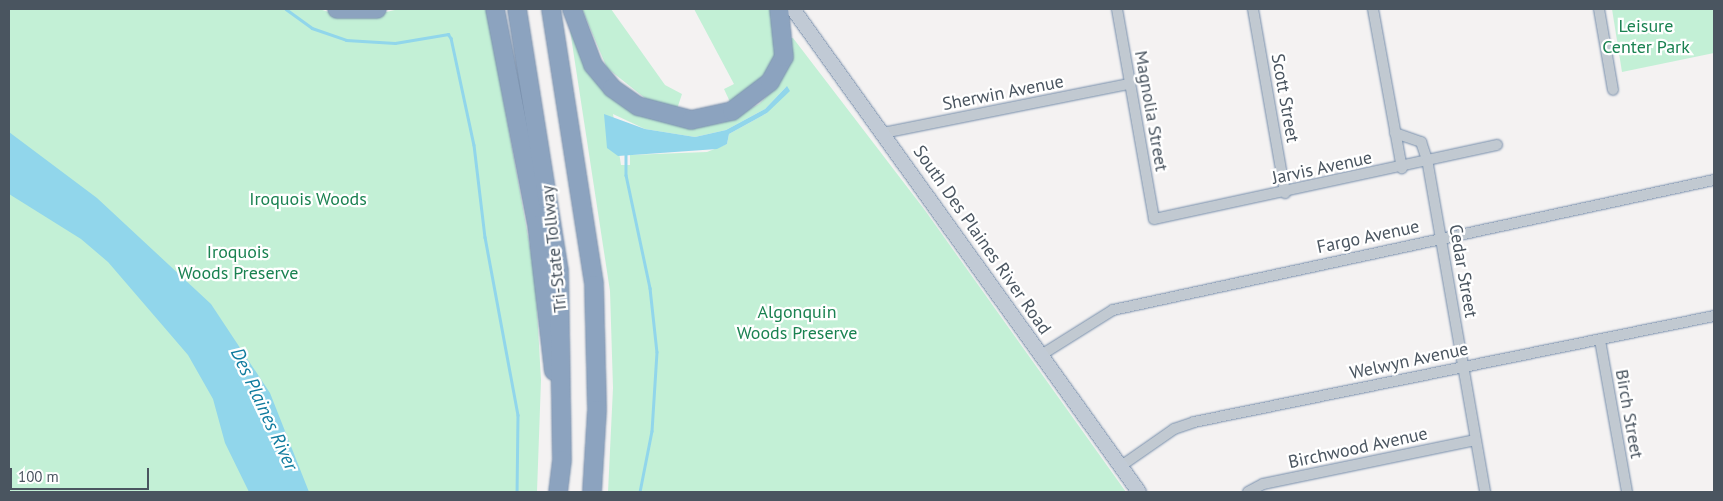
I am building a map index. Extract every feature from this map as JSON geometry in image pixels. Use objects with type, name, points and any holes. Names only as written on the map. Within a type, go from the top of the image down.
[{"type":"highway","points":[[338,9],[377,9]]},
{"type":"highway","points":[[495,9],[537,225],[561,421]]},
{"type":"highway","name":"Tri-State Tollway","points":[[517,9],[559,271],[561,421],[558,492]]},
{"type":"highway","name":"Tri-State Tollway","points":[[551,9],[594,285],[597,410],[592,492]]},
{"type":"highway","points":[[572,9],[593,65],[612,88],[638,106],[691,120],[732,112],[770,82],[784,57],[792,9]]},
{"type":"main road","name":"South Des Plaines River Road","points":[[792,9],[1140,492]]},
{"type":"street","name":"Magnolia Street","points":[[1117,9],[1154,219]]},
{"type":"street","name":"Scott Street","points":[[1253,9],[1285,192]]},
{"type":"street","points":[[1373,9],[1402,168]]},
{"type":"street","points":[[1599,9],[1613,90]]},
{"type":"street","name":"Sherwin Avenue","points":[[883,133],[1129,84]]},
{"type":"street","name":"Cedar Street","points":[[1395,133],[1421,142],[1427,159],[1485,492]]},
{"type":"street","name":"Jarvis Avenue","points":[[1154,219],[1402,168],[1427,159],[1497,145]]},
{"type":"street","name":"Fargo Avenue","points":[[1041,355],[1113,310],[1714,180]]},
{"type":"street","name":"Welwyn Avenue","points":[[1121,466],[1174,429],[1194,422],[1714,316]]},
{"type":"street","name":"Birch Street","points":[[1600,340],[1627,492]]},
{"type":"street","name":"Birchwood Avenue","points":[[1248,492],[1263,484],[1476,440]]},
{"type":"green space","name":"Iroquois Woods Preserve","points":[[9,9],[319,9],[345,17],[365,17],[399,9],[487,9],[535,275],[541,380],[537,492],[9,492]]},
{"type":"green space","points":[[582,9],[611,9],[665,85],[682,94],[677,109],[650,102],[607,68]]},
{"type":"green space","points":[[694,9],[771,9],[780,54],[757,83],[730,102],[724,89],[734,84]]},
{"type":"green space","name":"Leisure Center Park","points":[[1612,9],[1714,9],[1714,53],[1622,72]]},
{"type":"green space","name":"Algonquin Woods Preserve","points":[[570,30],[641,115],[682,126],[722,123],[759,104],[779,84],[790,38],[793,38],[924,209],[1126,492],[608,492],[613,388],[610,291]],"holes":[[[787,86],[767,113],[729,134],[727,144],[707,152],[630,155],[630,165],[621,165],[613,114],[645,129],[695,137],[726,130],[765,109]]]},
{"type":"water","points":[[787,86],[790,91],[767,113],[729,134],[727,144],[717,149],[618,156],[607,148],[604,114],[645,129],[695,137],[726,130],[765,109]]},
{"type":"water","name":"Des Plaines River","points":[[9,132],[97,198],[211,304],[270,393],[309,492],[249,492],[225,443],[213,399],[188,355],[108,262],[81,239],[9,194]]},
{"type":"waterway","points":[[286,9],[312,28],[346,40],[395,43],[448,34],[451,38],[474,145],[485,237],[518,415],[517,492]]},
{"type":"waterway","points":[[626,153],[626,175],[650,288],[657,352],[652,431],[640,492]]},
{"type":"park label","name":"Iroquois Woods","points":[[308,199]]}]
